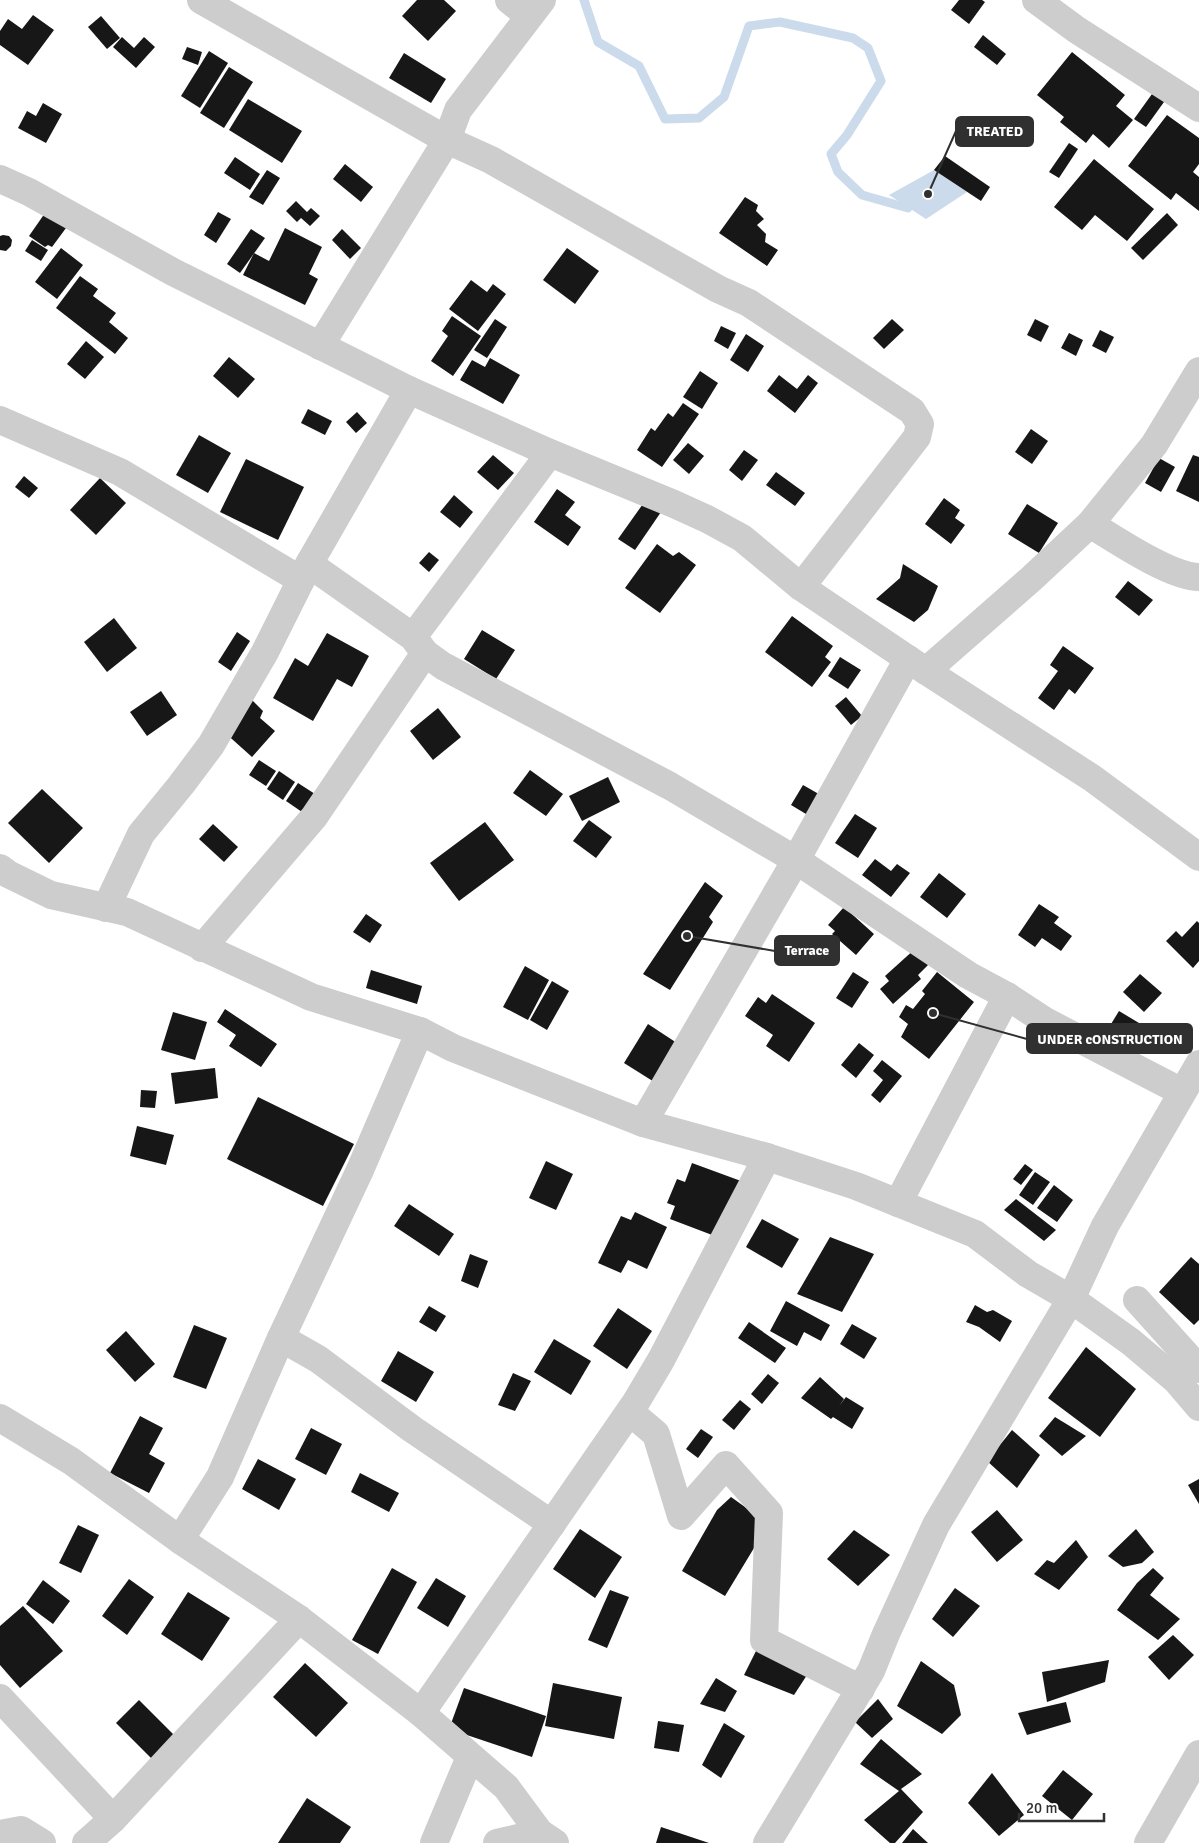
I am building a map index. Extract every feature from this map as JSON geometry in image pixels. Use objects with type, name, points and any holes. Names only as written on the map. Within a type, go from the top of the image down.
[{"type":"street","points":[[201,0],[446,140],[491,160],[718,289],[749,303],[912,411],[920,424],[917,438],[801,587]]},
{"type":"street","points":[[1036,0],[1077,30],[1199,108]]},
{"type":"street","points":[[320,346],[446,140],[458,110],[527,5]]},
{"type":"street","points":[[0,179],[38,197],[173,272],[409,390],[550,453],[674,504],[742,538],[801,587],[917,665],[1092,778],[1199,857]]},
{"type":"street","points":[[643,1123],[796,860],[917,665],[1031,579],[1090,524],[1154,445],[1199,371]]},
{"type":"street","points":[[106,908],[140,834],[211,745],[266,652],[305,572],[409,390]]},
{"type":"street","points":[[0,420],[120,472],[305,572],[419,645],[443,666],[670,786],[796,860],[968,975],[1007,996],[1046,1021],[1182,1092]]},
{"type":"street","points":[[202,948],[314,817],[419,645],[550,453]]},
{"type":"street","points":[[1090,524],[1165,568],[1191,577],[1199,577]]},
{"type":"street","points":[[0,868],[8,874],[51,895],[127,912],[311,997],[420,1031],[453,1048],[643,1123],[767,1157],[856,1186],[975,1234],[1028,1274],[1072,1299],[1131,1342],[1176,1380],[1199,1407]]},
{"type":"street","points":[[898,1203],[1007,996]]},
{"type":"street","points":[[180,1540],[220,1477],[281,1338],[360,1170],[420,1031]]},
{"type":"street","points":[[767,1843],[871,1671],[936,1525],[1072,1299],[1105,1226],[1199,1064]]},
{"type":"street","points":[[421,1713],[630,1412],[661,1360],[767,1157]]},
{"type":"street","points":[[1137,1300],[1199,1369]]},
{"type":"street","points":[[281,1338],[318,1360],[412,1428],[552,1524]]},
{"type":"street","points":[[630,1412],[656,1434],[681,1516],[726,1465],[769,1513],[764,1640],[861,1689]]},
{"type":"street","points":[[0,1418],[71,1461],[180,1540],[299,1619],[421,1713],[506,1787],[548,1838]]},
{"type":"street","points":[[86,1843],[113,1819],[299,1619]]},
{"type":"street","points":[[0,1698],[113,1819]]},
{"type":"street","points":[[1148,1843],[1199,1754]]},
{"type":"street","points":[[434,1843],[470,1757]]},
{"type":"street","points":[[0,1834],[21,1830],[42,1843]]},
{"type":"street","points":[[497,1843],[548,1838]]},
{"type":"water","points":[[934,170],[967,192],[926,219],[889,195]]},
{"type":"building","points":[[417,0],[444,0],[456,11],[428,41],[402,16]]},
{"type":"building","points":[[959,0],[982,0],[985,2],[969,24],[951,10]]},
{"type":"building","points":[[33,15],[54,30],[28,65],[0,45],[0,31],[8,19],[22,29]]},
{"type":"building","points":[[101,16],[120,38],[107,49],[88,27]]},
{"type":"building","points":[[983,35],[1006,54],[997,65],[974,47]]},
{"type":"building","points":[[122,37],[134,48],[144,37],[155,47],[136,68],[113,47]]},
{"type":"building","points":[[187,47],[202,52],[198,65],[182,59]]},
{"type":"building","points":[[209,51],[228,63],[200,108],[181,96]]},
{"type":"building","points":[[1072,52],[1125,95],[1116,106],[1133,120],[1109,148],[1093,134],[1086,143],[1060,122],[1064,117],[1037,95]]},
{"type":"building","points":[[404,53],[446,79],[431,103],[389,78]]},
{"type":"building","points":[[229,67],[253,82],[224,128],[200,113]]},
{"type":"building","points":[[1157,87],[1169,95],[1146,127],[1134,119]]},
{"type":"building","points":[[248,99],[302,131],[282,163],[229,130]]},
{"type":"building","points":[[43,103],[62,114],[46,143],[18,128],[27,111],[36,116]]},
{"type":"building","points":[[1167,115],[1199,138],[1199,164],[1193,172],[1199,177],[1199,211],[1176,193],[1171,200],[1128,166]]},
{"type":"building","points":[[1069,143],[1078,149],[1059,178],[1049,172]]},
{"type":"building","points":[[945,156],[990,187],[981,201],[934,170]]},
{"type":"building","points":[[235,157],[260,174],[250,190],[224,173]]},
{"type":"building","points":[[1094,159],[1154,209],[1127,241],[1095,215],[1082,230],[1054,207]]},
{"type":"building","points":[[345,164],[373,187],[361,202],[333,179]]},
{"type":"building","points":[[267,170],[280,178],[263,205],[249,197]]},
{"type":"building","points":[[745,197],[758,205],[756,211],[764,219],[757,225],[766,234],[765,242],[778,250],[767,266],[719,233]]},
{"type":"building","points":[[296,201],[307,212],[311,208],[320,216],[310,226],[301,218],[297,222],[286,211]]},
{"type":"building","points":[[218,212],[231,219],[216,243],[204,235]]},
{"type":"building","points":[[45,213],[66,228],[52,247],[48,245],[45,247],[29,236]]},
{"type":"building","points":[[1167,213],[1178,225],[1143,260],[1131,248]]},
{"type":"building","points":[[285,228],[322,247],[309,274],[318,279],[305,305],[243,275],[254,253],[269,261]]},
{"type":"building","points":[[251,229],[265,238],[240,273],[227,264]]},
{"type":"building","points":[[342,229],[361,248],[350,259],[332,240]]},
{"type":"building","points":[[0,236],[9,236],[12,240],[11,246],[6,251],[0,250]]},
{"type":"building","points":[[32,240],[48,250],[41,261],[25,251]]},
{"type":"building","points":[[61,248],[83,265],[57,299],[35,282]]},
{"type":"building","points":[[567,248],[599,271],[575,304],[543,280]]},
{"type":"building","points":[[80,276],[98,289],[93,296],[116,313],[109,322],[128,338],[115,354],[56,308]]},
{"type":"building","points":[[471,280],[487,292],[493,284],[506,294],[478,331],[449,309]]},
{"type":"building","points":[[452,316],[481,336],[453,376],[431,361],[448,336],[442,331]]},
{"type":"building","points":[[495,319],[507,327],[487,358],[474,350]]},
{"type":"building","points":[[892,319],[904,330],[884,349],[873,338]]},
{"type":"building","points":[[1035,319],[1049,326],[1041,342],[1027,335]]},
{"type":"building","points":[[721,326],[736,333],[728,349],[714,341]]},
{"type":"building","points":[[1100,330],[1114,337],[1106,353],[1092,346]]},
{"type":"building","points":[[1069,333],[1083,340],[1076,356],[1061,348]]},
{"type":"building","points":[[746,334],[764,346],[748,372],[730,360]]},
{"type":"building","points":[[86,341],[104,357],[85,379],[67,364]]},
{"type":"building","points":[[229,357],[255,379],[238,398],[213,376]]},
{"type":"building","points":[[490,358],[520,375],[503,404],[460,380],[472,360],[485,367]]},
{"type":"building","points":[[700,371],[718,383],[702,409],[683,397]]},
{"type":"building","points":[[779,375],[797,389],[808,375],[818,383],[795,413],[767,391]]},
{"type":"building","points":[[683,403],[699,414],[662,467],[637,450],[651,428],[655,431],[668,413],[673,417]]},
{"type":"building","points":[[308,409],[332,421],[325,435],[301,423]]},
{"type":"building","points":[[357,412],[367,423],[356,433],[346,422]]},
{"type":"building","points":[[1031,429],[1048,441],[1032,464],[1015,452]]},
{"type":"building","points":[[199,435],[231,453],[208,493],[176,475]]},
{"type":"building","points":[[688,443],[704,456],[689,474],[673,460]]},
{"type":"building","points":[[744,450],[758,460],[742,481],[729,470]]},
{"type":"building","points":[[493,455],[514,473],[498,490],[477,472]]},
{"type":"building","points":[[1193,455],[1199,457],[1199,502],[1176,491]]},
{"type":"building","points":[[1159,458],[1175,467],[1161,492],[1145,483]]},
{"type":"building","points":[[246,459],[304,487],[278,540],[220,512]]},
{"type":"building","points":[[776,472],[805,493],[795,506],[766,485]]},
{"type":"building","points":[[24,476],[38,488],[29,498],[15,487]]},
{"type":"building","points":[[100,478],[126,503],[96,535],[70,510]]},
{"type":"building","points":[[557,489],[575,502],[565,515],[581,527],[568,546],[534,522]]},
{"type":"building","points":[[454,495],[473,512],[460,528],[440,512]]},
{"type":"building","points":[[944,498],[960,510],[955,518],[965,525],[951,544],[925,524]]},
{"type":"building","points":[[645,501],[661,512],[635,550],[618,539]]},
{"type":"building","points":[[1027,504],[1058,523],[1039,553],[1008,534]]},
{"type":"building","points":[[657,544],[673,556],[679,552],[696,565],[660,613],[625,588]]},
{"type":"building","points":[[429,552],[439,560],[429,572],[419,563]]},
{"type":"building","points":[[903,564],[938,586],[928,610],[914,622],[876,599],[900,578]]},
{"type":"building","points":[[1128,581],[1153,600],[1139,616],[1115,597]]},
{"type":"building","points":[[792,616],[833,646],[825,657],[831,662],[812,687],[765,652]]},
{"type":"building","points":[[114,618],[137,648],[107,672],[84,642]]},
{"type":"building","points":[[482,630],[515,650],[496,679],[464,659]]},
{"type":"building","points":[[237,632],[250,641],[231,671],[218,662]]},
{"type":"building","points":[[327,633],[369,656],[352,687],[337,679],[313,721],[273,698],[295,658],[308,666]]},
{"type":"building","points":[[1063,646],[1094,668],[1075,694],[1069,689],[1054,710],[1038,698],[1058,671],[1050,665]]},
{"type":"building","points":[[840,657],[861,670],[848,689],[828,676]]},
{"type":"building","points":[[161,691],[177,715],[147,736],[130,712]]},
{"type":"building","points":[[846,697],[862,716],[851,725],[835,706]]},
{"type":"building","points":[[252,700],[263,711],[260,718],[275,731],[252,757],[223,731]]},
{"type":"building","points":[[438,708],[461,737],[433,760],[410,731]]},
{"type":"building","points":[[259,760],[276,771],[266,786],[249,775]]},
{"type":"building","points":[[530,770],[563,794],[546,816],[513,793]]},
{"type":"building","points":[[279,771],[295,782],[283,800],[267,789]]},
{"type":"building","points":[[608,777],[620,802],[582,821],[569,796]]},
{"type":"building","points":[[298,783],[315,794],[302,812],[286,801]]},
{"type":"building","points":[[803,785],[824,797],[811,817],[791,805]]},
{"type":"building","points":[[42,789],[83,828],[49,863],[8,823]]},
{"type":"building","points":[[855,814],[877,828],[858,858],[835,843]]},
{"type":"building","points":[[589,820],[612,837],[596,858],[573,841]]},
{"type":"building","points":[[485,822],[514,860],[459,901],[430,863]]},
{"type":"building","points":[[213,824],[238,847],[224,862],[199,839]]},
{"type":"building","points":[[875,859],[891,871],[897,864],[910,873],[891,897],[862,875]]},
{"type":"building","points":[[939,873],[966,894],[947,918],[920,897]]},
{"type":"building","points":[[705,882],[723,896],[709,917],[713,922],[670,990],[643,974]]},
{"type":"building","points":[[1039,904],[1059,917],[1054,923],[1072,936],[1061,951],[1042,938],[1035,947],[1018,935]]},
{"type":"building","points":[[844,907],[874,934],[856,955],[832,934],[835,931],[828,925]]},
{"type":"building","points":[[366,914],[382,925],[370,943],[353,932]]},
{"type":"building","points":[[1197,921],[1199,923],[1199,961],[1193,968],[1166,941],[1176,931],[1182,937]]},
{"type":"building","points":[[916,948],[930,963],[918,975],[921,979],[893,1004],[880,989],[889,981],[885,976]]},
{"type":"building","points":[[525,966],[549,980],[528,1020],[503,1007]]},
{"type":"building","points":[[371,970],[422,986],[417,1004],[366,988]]},
{"type":"building","points":[[853,972],[869,982],[852,1008],[836,998]]},
{"type":"building","points":[[937,972],[974,1002],[929,1059],[901,1037],[908,1024],[899,1017],[906,1005],[913,1009],[925,994],[922,991]]},
{"type":"building","points":[[1140,974],[1162,993],[1144,1012],[1123,992]]},
{"type":"building","points":[[552,981],[569,991],[547,1030],[530,1020]]},
{"type":"building","points":[[772,994],[815,1023],[789,1062],[766,1046],[773,1035],[745,1016],[758,997],[766,1003]]},
{"type":"building","points":[[225,1009],[277,1044],[261,1067],[229,1046],[236,1035],[217,1022]]},
{"type":"building","points":[[1119,1011],[1149,1029],[1137,1048],[1108,1029]]},
{"type":"building","points":[[173,1012],[207,1022],[195,1060],[161,1050]]},
{"type":"building","points":[[648,1024],[683,1047],[659,1085],[624,1063]]},
{"type":"building","points":[[859,1043],[874,1055],[856,1078],[841,1065]]},
{"type":"building","points":[[882,1060],[902,1076],[880,1103],[871,1095],[883,1080],[873,1071]]},
{"type":"building","points":[[215,1068],[218,1098],[175,1104],[171,1073]]},
{"type":"building","points":[[141,1090],[157,1091],[155,1108],[140,1107]]},
{"type":"building","points":[[258,1097],[354,1144],[323,1206],[227,1159]]},
{"type":"building","points":[[137,1126],[174,1135],[166,1165],[130,1156]]},
{"type":"building","points":[[546,1161],[573,1174],[556,1210],[529,1198]]},
{"type":"building","points":[[692,1163],[741,1181],[720,1238],[670,1219],[675,1206],[667,1203],[677,1179],[685,1182]]},
{"type":"building","points":[[1025,1164],[1033,1170],[1021,1185],[1013,1179]]},
{"type":"building","points":[[1035,1172],[1050,1182],[1033,1205],[1019,1195]]},
{"type":"building","points":[[1054,1185],[1073,1200],[1057,1222],[1037,1208]]},
{"type":"building","points":[[1016,1199],[1056,1230],[1044,1241],[1004,1210]]},
{"type":"building","points":[[409,1204],[454,1234],[439,1256],[394,1226]]},
{"type":"building","points":[[635,1212],[667,1227],[647,1269],[628,1260],[621,1273],[598,1263],[621,1216],[631,1220]]},
{"type":"building","points":[[762,1219],[799,1239],[782,1268],[746,1247]]},
{"type":"building","points":[[830,1237],[874,1254],[842,1312],[797,1294]]},
{"type":"building","points":[[470,1254],[488,1261],[478,1288],[461,1281]]},
{"type":"building","points":[[1191,1257],[1199,1264],[1199,1320],[1194,1325],[1159,1292]]},
{"type":"building","points":[[786,1301],[830,1325],[821,1341],[804,1332],[797,1346],[770,1331]]},
{"type":"building","points":[[975,1305],[987,1312],[993,1310],[1012,1321],[1000,1342],[979,1327],[966,1322]]},
{"type":"building","points":[[429,1306],[446,1316],[436,1332],[419,1322]]},
{"type":"building","points":[[618,1308],[652,1331],[627,1369],[593,1346]]},
{"type":"building","points":[[749,1322],[786,1348],[775,1363],[738,1338]]},
{"type":"building","points":[[852,1324],[877,1338],[864,1359],[840,1344]]},
{"type":"building","points":[[194,1325],[227,1338],[206,1389],[173,1377]]},
{"type":"building","points":[[126,1331],[155,1364],[135,1382],[106,1350]]},
{"type":"building","points":[[554,1339],[591,1361],[571,1395],[534,1372]]},
{"type":"building","points":[[1086,1347],[1136,1389],[1100,1437],[1048,1398]]},
{"type":"building","points":[[398,1351],[434,1372],[416,1402],[381,1381]]},
{"type":"building","points":[[513,1373],[531,1381],[515,1411],[498,1405]]},
{"type":"building","points":[[768,1374],[779,1383],[762,1404],[751,1394]]},
{"type":"building","points":[[820,1377],[844,1399],[839,1406],[846,1397],[864,1408],[852,1429],[833,1417],[831,1419],[801,1398]]},
{"type":"building","points":[[740,1400],[751,1409],[734,1430],[722,1420]]},
{"type":"building","points":[[140,1416],[163,1428],[149,1454],[165,1463],[149,1493],[110,1473]]},
{"type":"building","points":[[1055,1417],[1086,1436],[1062,1456],[1039,1436]]},
{"type":"building","points":[[311,1428],[342,1444],[326,1475],[295,1459]]},
{"type":"building","points":[[701,1429],[713,1437],[698,1458],[686,1449]]},
{"type":"building","points":[[1012,1430],[1040,1455],[1017,1488],[987,1461]]},
{"type":"building","points":[[258,1459],[296,1479],[279,1510],[242,1489]]},
{"type":"building","points":[[360,1473],[399,1493],[389,1512],[351,1492]]},
{"type":"building","points":[[1199,1479],[1199,1504],[1188,1485]]},
{"type":"building","points":[[731,1497],[759,1517],[754,1548],[725,1596],[682,1571],[717,1510]]},
{"type":"building","points":[[997,1510],[1023,1540],[997,1562],[971,1532]]},
{"type":"building","points":[[78,1525],[99,1535],[81,1573],[59,1563]]},
{"type":"building","points":[[580,1529],[622,1557],[595,1598],[553,1569]]},
{"type":"building","points":[[1136,1529],[1154,1552],[1142,1563],[1123,1567],[1108,1556]]},
{"type":"building","points":[[854,1530],[890,1555],[858,1586],[827,1559]]},
{"type":"building","points":[[1076,1540],[1088,1557],[1059,1590],[1034,1574],[1047,1560],[1054,1563]]},
{"type":"building","points":[[392,1568],[417,1582],[378,1654],[352,1640]]},
{"type":"building","points":[[1153,1568],[1164,1578],[1150,1595],[1180,1619],[1158,1640],[1117,1610],[1137,1583]]},
{"type":"building","points":[[436,1578],[466,1596],[448,1627],[417,1608]]},
{"type":"building","points":[[129,1579],[154,1597],[127,1635],[102,1616]]},
{"type":"building","points":[[43,1580],[70,1601],[53,1624],[26,1604]]},
{"type":"building","points":[[955,1588],[980,1606],[953,1637],[932,1619]]},
{"type":"building","points":[[610,1590],[629,1597],[607,1648],[588,1640]]},
{"type":"building","points":[[188,1592],[230,1618],[202,1661],[161,1634]]},
{"type":"building","points":[[23,1606],[63,1651],[20,1688],[0,1665],[0,1626]]},
{"type":"building","points":[[1173,1635],[1194,1655],[1169,1680],[1148,1657]]},
{"type":"building","points":[[760,1643],[807,1675],[794,1695],[744,1675]]},
{"type":"building","points":[[1109,1660],[1105,1682],[1047,1702],[1042,1672]]},
{"type":"building","points":[[921,1661],[954,1685],[961,1715],[942,1734],[897,1706]]},
{"type":"building","points":[[305,1663],[348,1703],[316,1737],[273,1697]]},
{"type":"building","points":[[716,1678],[737,1691],[725,1712],[700,1704]]},
{"type":"building","points":[[553,1683],[622,1697],[614,1739],[545,1726]]},
{"type":"building","points":[[464,1688],[546,1716],[532,1757],[449,1729]]},
{"type":"building","points":[[878,1699],[893,1719],[872,1738],[855,1722]]},
{"type":"building","points":[[139,1700],[181,1742],[158,1765],[116,1723]]},
{"type":"building","points":[[1066,1702],[1071,1722],[1027,1735],[1018,1713]]},
{"type":"building","points":[[658,1721],[684,1725],[679,1752],[654,1748]]},
{"type":"building","points":[[724,1723],[745,1736],[721,1778],[702,1765]]},
{"type":"building","points":[[881,1739],[922,1774],[901,1789],[923,1812],[895,1843],[890,1843],[864,1820],[899,1791],[860,1764]]},
{"type":"building","points":[[1063,1770],[1093,1794],[1072,1820],[1042,1796]]},
{"type":"building","points":[[992,1773],[1024,1815],[999,1836],[968,1803]]},
{"type":"building","points":[[307,1798],[351,1827],[340,1843],[278,1843]]},
{"type":"building","points":[[661,1827],[709,1843],[656,1843]]},
{"type":"building","points":[[913,1829],[928,1843],[902,1843]]},
{"type":"waterway","points":[[584,0],[598,42],[639,66],[665,119],[699,118],[724,97],[749,26],[780,22],[853,38],[868,48],[881,81],[847,135],[831,154],[838,172],[862,195],[908,208]]},
{"type":"place","name":"TREATED","points":[[928,194]]},
{"type":"place","name":"Terrace","points":[[687,936]]},
{"type":"place","name":"UNDER cONSTRUCTION","points":[[933,1013]]}]
